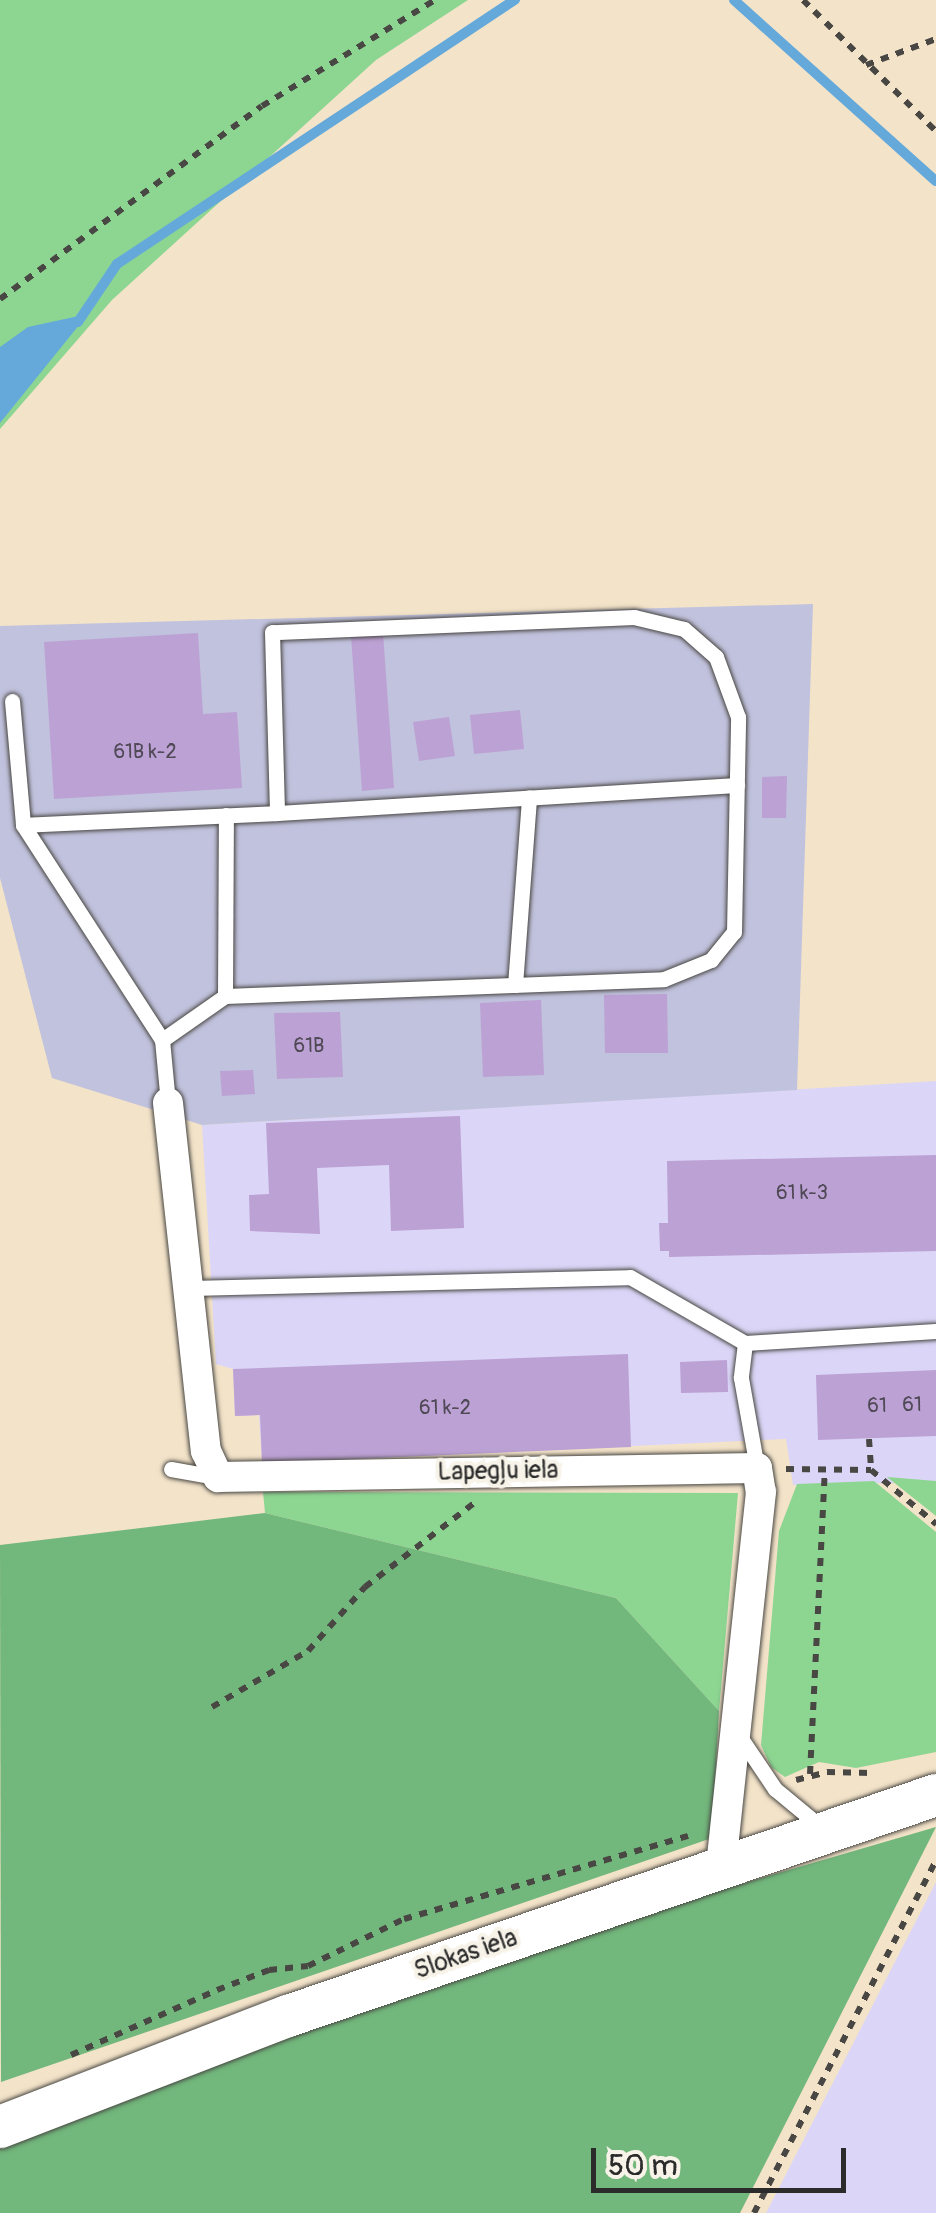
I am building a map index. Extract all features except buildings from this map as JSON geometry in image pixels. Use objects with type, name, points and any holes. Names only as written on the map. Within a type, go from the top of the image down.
[{"type":"main road","name":"Slokas iela","points":[[0,2127],[288,2016],[824,1830],[936,1795]]},
{"type":"street","points":[[168,1103],[206,1451],[218,1477]]},
{"type":"street","points":[[721,1866],[760,1492],[756,1468]]},
{"type":"street","name":"Lapegļu iela","points":[[218,1477],[756,1468]]},
{"type":"lane","points":[[162,1040],[225,996],[664,979],[711,960],[734,932],[738,717],[716,657],[684,630],[634,616],[272,632],[276,813]]},
{"type":"lane","points":[[12,702],[23,825],[162,1040],[168,1103]]},
{"type":"lane","points":[[23,825],[737,785]]},
{"type":"lane","points":[[515,985],[529,798]]},
{"type":"lane","points":[[225,996],[226,816]]},
{"type":"lane","points":[[188,1288],[630,1277],[745,1343],[936,1331]]},
{"type":"lane","points":[[745,1343],[741,1378],[756,1468]]},
{"type":"lane","points":[[171,1469],[218,1477]]},
{"type":"lane","points":[[736,1729],[776,1789],[824,1830]]},
{"type":"path","points":[[0,299],[262,106],[435,0]]},
{"type":"path","points":[[803,0],[936,131]]},
{"type":"path","points":[[866,65],[936,39]]},
{"type":"path","points":[[870,1439],[871,1470]]},
{"type":"path","points":[[756,1468],[871,1470],[936,1524]]},
{"type":"path","points":[[810,1774],[826,1471]]},
{"type":"path","points":[[212,1708],[308,1650],[365,1587],[515,1472]]},
{"type":"path","points":[[776,1789],[810,1774],[882,1771]]},
{"type":"path","points":[[62,2060],[269,1970],[308,1966],[404,1919],[708,1830],[726,1816]]},
{"type":"path","points":[[754,2213],[936,1861]]},
{"type":"shaded area","points":[[813,604],[797,1090],[202,1125],[52,1078],[0,878],[0,626]]},
{"type":"shaded area","points":[[936,1081],[936,1482],[793,1485],[786,1439],[262,1463],[259,1415],[235,1416],[233,1369],[216,1364],[202,1125]]},
{"type":"shaded area","points":[[936,1882],[936,2213],[766,2213]]},
{"type":"green space","points":[[0,0],[468,0],[376,60],[112,300],[0,429]]},
{"type":"green space","points":[[887,1477],[936,1481],[936,1516]]},
{"type":"green space","points":[[874,1481],[936,1532],[936,1752],[856,1768],[819,1762],[785,1777],[771,1767],[761,1745],[779,1531],[797,1484]]},
{"type":"green space","points":[[263,1492],[738,1493],[719,1711],[616,1598],[265,1513]]},
{"type":"green space","points":[[265,1513],[616,1598],[719,1711],[712,1838],[1,2082],[0,1545]]},
{"type":"green space","points":[[936,1827],[740,2213],[0,2213],[0,2127],[288,2016]]},
{"type":"water","points":[[88,314],[0,423],[0,347],[28,327]]},
{"type":"waterway","points":[[78,322],[117,264],[515,0]]},
{"type":"waterway","points":[[734,0],[936,181]]}]
